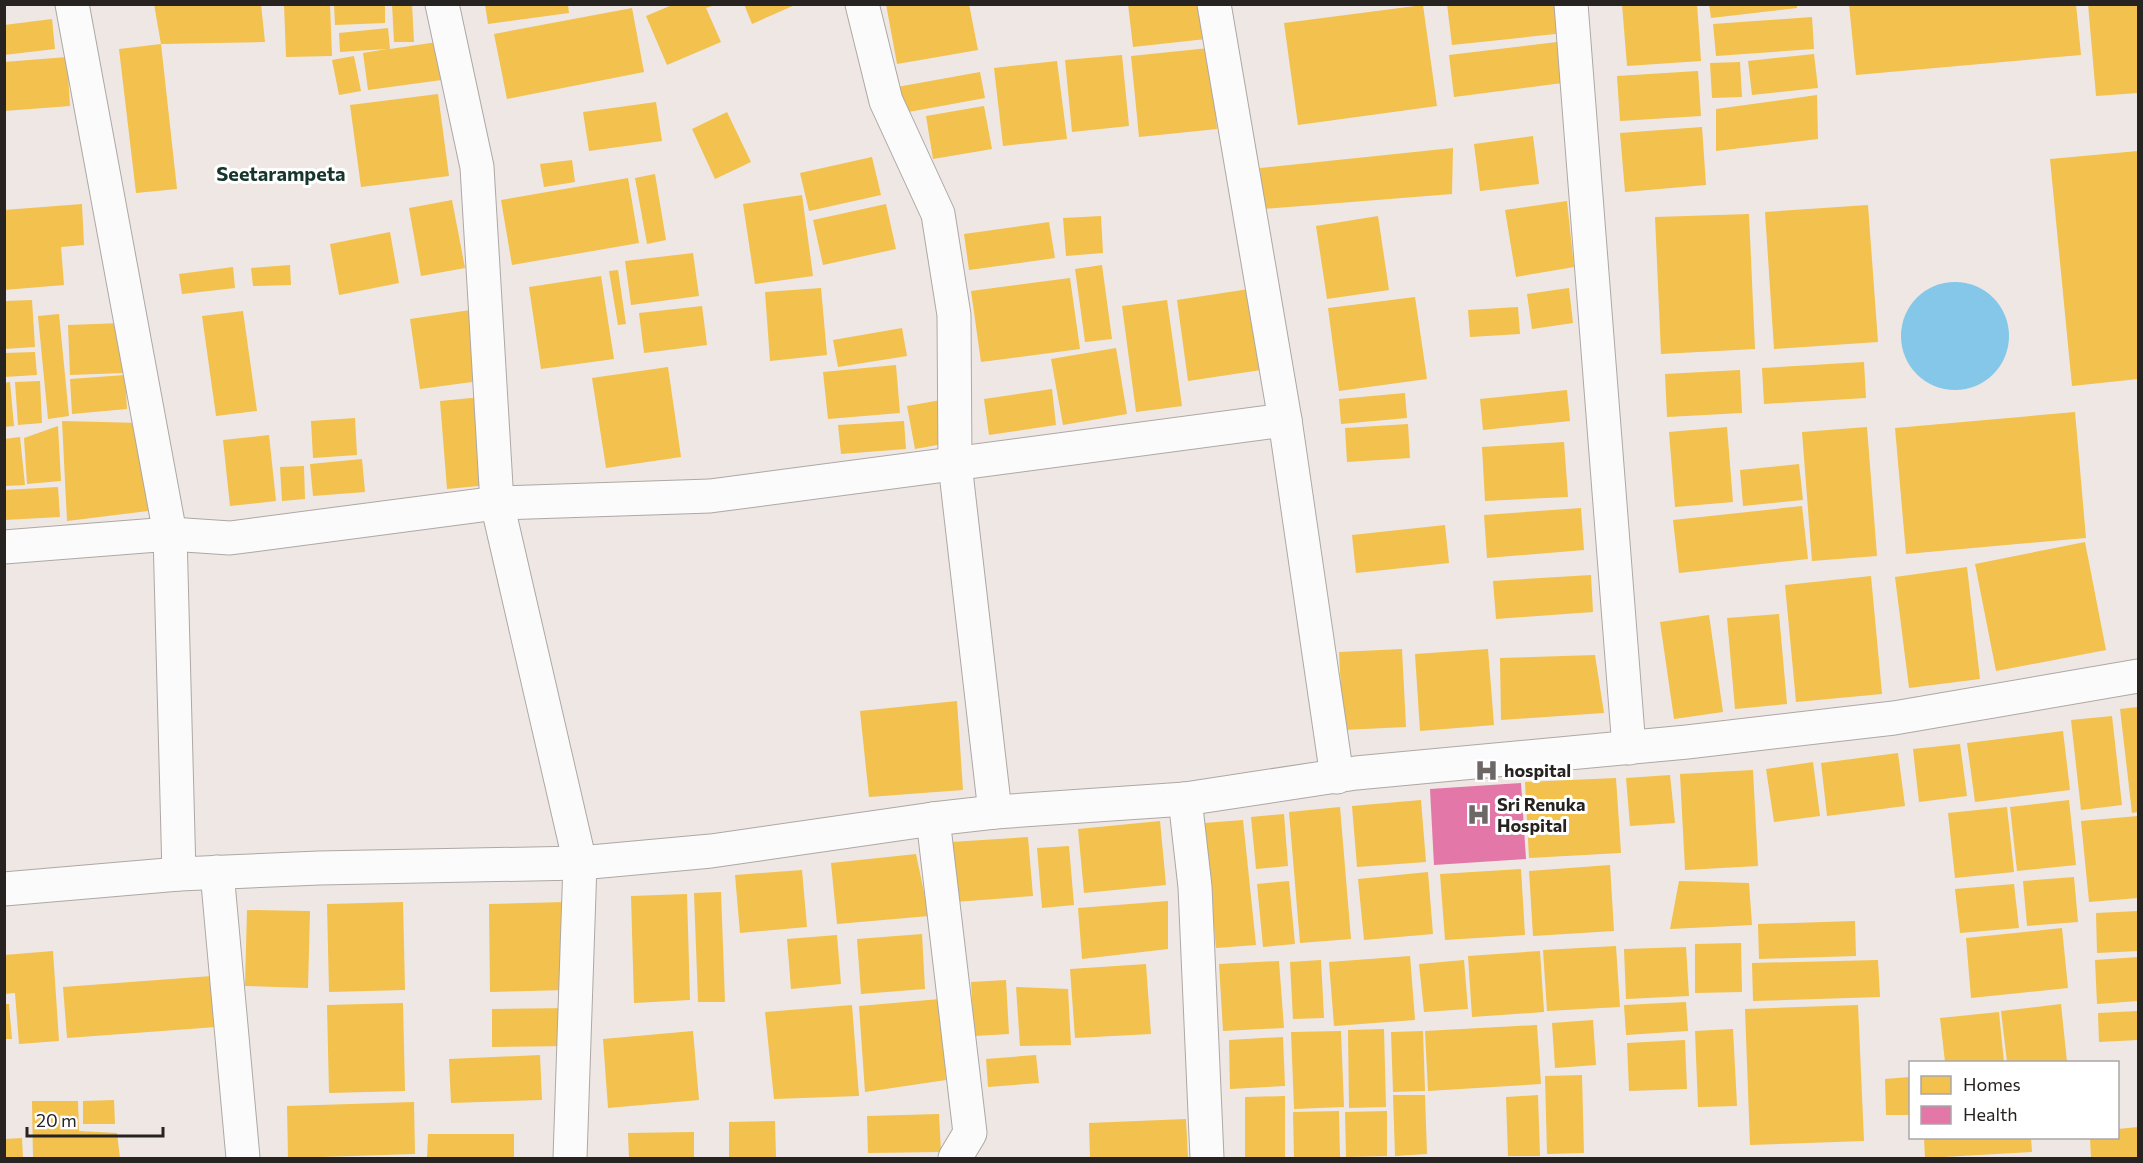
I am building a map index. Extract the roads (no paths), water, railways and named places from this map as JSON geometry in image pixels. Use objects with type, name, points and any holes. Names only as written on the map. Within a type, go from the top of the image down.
[{"type":"street","points":[[72,4],[170,534],[179,874]]},
{"type":"street","points":[[442,4],[477,167],[497,503],[580,863],[570,1158]]},
{"type":"street","points":[[862,4],[886,101],[938,214],[954,315],[955,464],[995,812]]},
{"type":"street","points":[[1570,4],[1629,748]]},
{"type":"street","points":[[1218,5],[1285,420],[1336,777]]},
{"type":"street","points":[[4,547],[170,534],[230,538],[497,503],[710,496],[1285,420]]},
{"type":"street","points":[[4,889],[217,872],[319,867],[508,866],[580,863],[711,852],[933,819],[995,812],[1185,799],[1336,777],[1465,762],[1629,748],[1894,718],[2139,676]]},
{"type":"street","points":[[1185,799],[1195,887],[1207,1158]]},
{"type":"street","points":[[933,819],[970,1133],[955,1158]]},
{"type":"street","points":[[217,872],[243,1158]]},
{"type":"water","points":[[1955,282],[1976,286],[1993,298],[2005,315],[2009,336],[2005,357],[1993,374],[1976,386],[1955,390],[1934,386],[1917,374],[1905,357],[1901,336],[1905,315],[1917,298],[1934,286]]},
{"type":"place","name":"hospital","points":[[1486,770]]},
{"type":"place","name":"Sri Renuka Hospital","points":[[1479,814]]},
{"type":"district","name":"Seetarampeta","points":[[281,173]]}]
